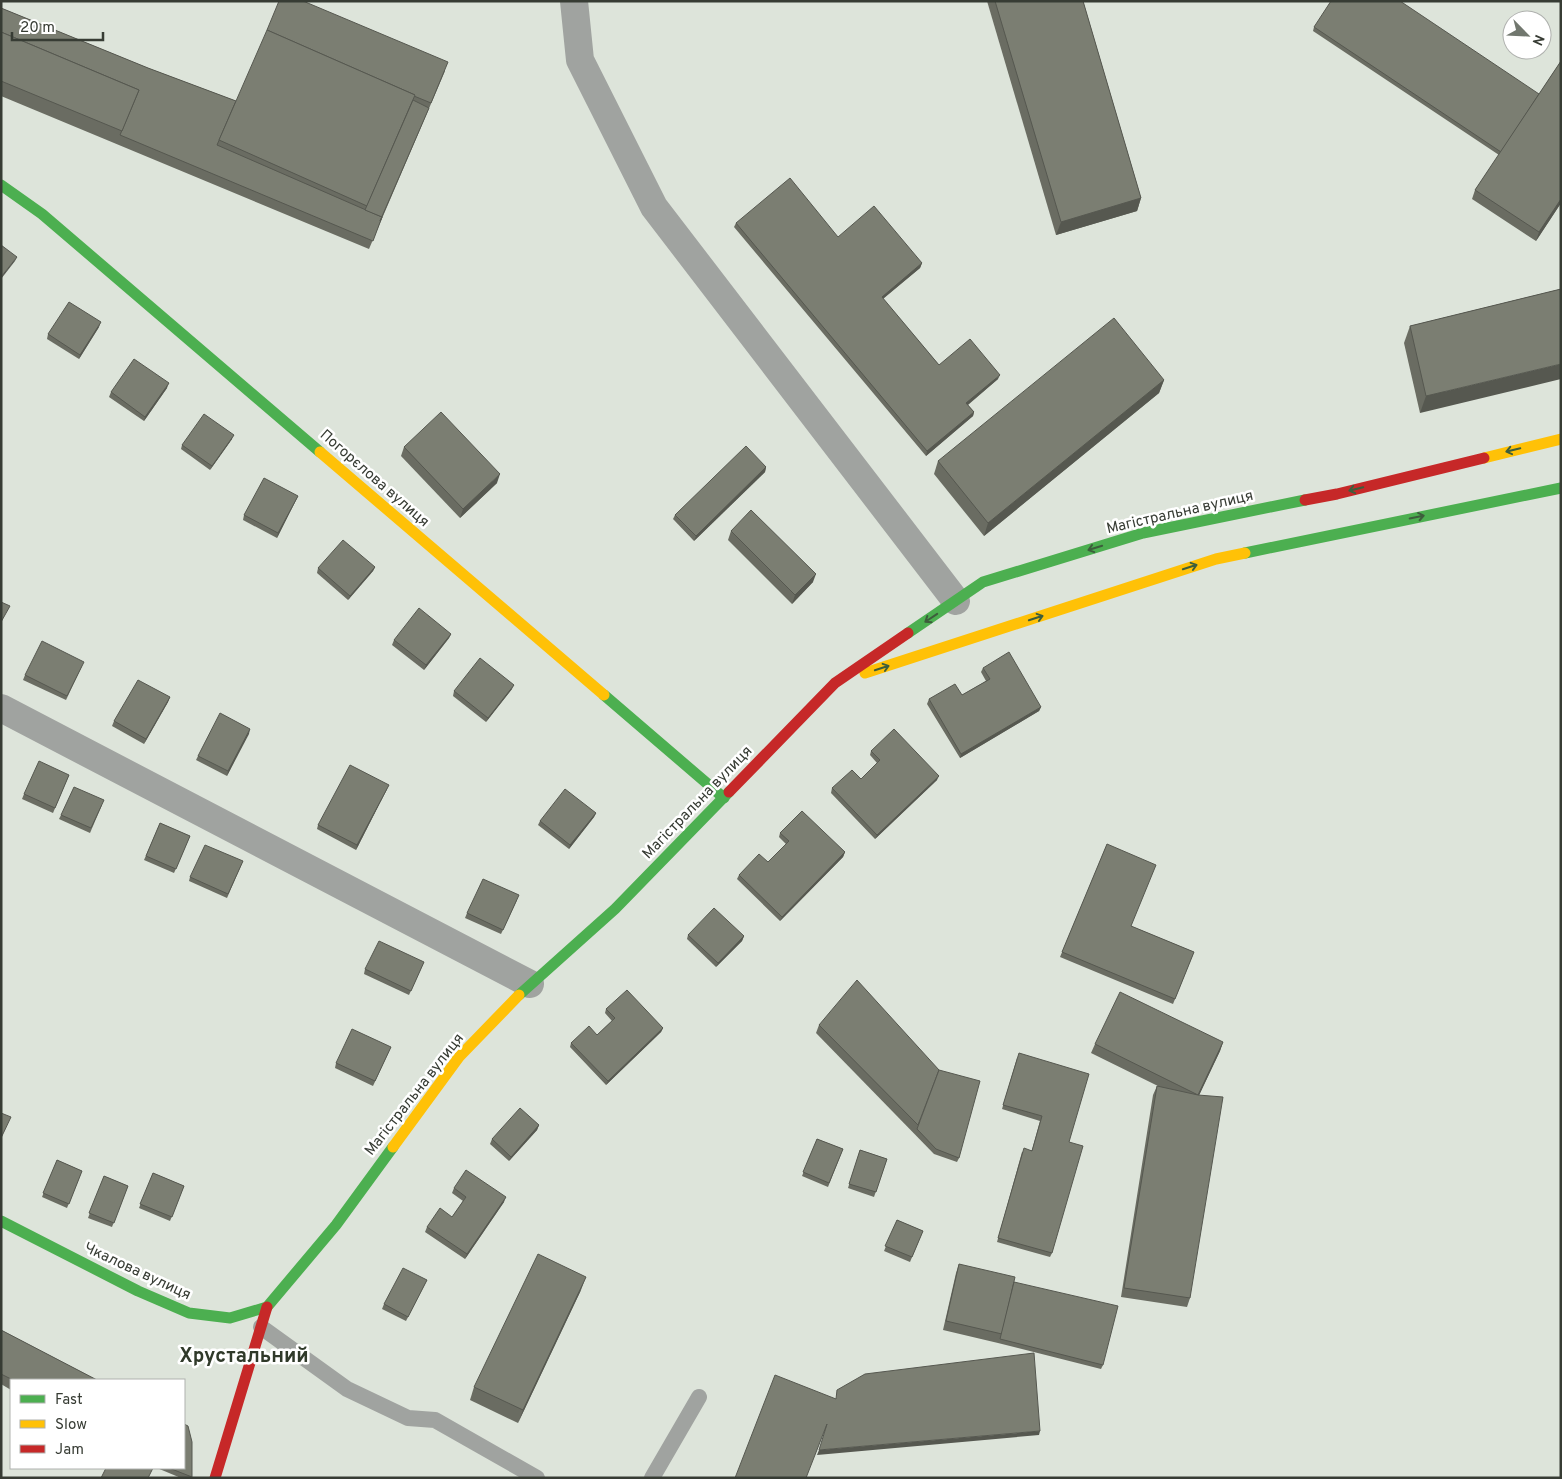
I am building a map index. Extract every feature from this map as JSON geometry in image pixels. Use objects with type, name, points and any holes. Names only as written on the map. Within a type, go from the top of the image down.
[{"type":"main road","name":"Погорєлова вулиця","points":[[1,185],[42,214],[724,798]]},
{"type":"main road","name":"Магістральна вулиця","points":[[215,1478],[267,1308],[336,1225],[459,1058],[530,984],[615,909],[835,683],[984,582],[1143,533],[1337,494],[1561,439]]},
{"type":"main road","name":"Магістральна вулиця","points":[[835,683],[1216,559],[1561,488]]},
{"type":"main road","name":"Чкалова вулиця","points":[[1,1222],[138,1291],[189,1314],[230,1318],[267,1308]]},
{"type":"street","points":[[574,1],[580,60],[654,207],[956,601]]},
{"type":"street","points":[[1,708],[530,984]]},
{"type":"lane","points":[[261,1328],[347,1389],[408,1418],[435,1420],[537,1478]]},
{"type":"lane","points":[[652,1478],[698,1397]]},
{"type":"building","points":[[279,1],[303,1],[448,62],[431,103],[267,30]]},
{"type":"building","points":[[995,1],[1083,1],[1141,198],[1061,222]]},
{"type":"building","points":[[1331,1],[1400,1],[1539,94],[1501,152],[1314,27]]},
{"type":"building","points":[[1,8],[148,68],[236,101],[217,145],[382,217],[373,241],[120,135],[139,90],[1,32]]},
{"type":"building","points":[[267,30],[415,95],[367,206],[219,140]]},
{"type":"building","points":[[1,32],[139,90],[122,131],[1,81]]},
{"type":"building","points":[[1561,61],[1561,199],[1539,232],[1475,190]]},
{"type":"building","points":[[413,100],[429,108],[382,217],[365,210]]},
{"type":"building","points":[[790,178],[838,237],[874,206],[922,263],[882,297],[939,365],[970,339],[1000,375],[966,403],[974,412],[927,451],[736,223]]},
{"type":"building","points":[[1,245],[17,257],[1,277]]},
{"type":"building","points":[[1561,289],[1561,364],[1426,396],[1410,326]]},
{"type":"building","points":[[69,302],[101,322],[80,355],[48,334]]},
{"type":"building","points":[[1114,318],[1164,380],[988,523],[938,461]]},
{"type":"building","points":[[134,359],[169,383],[145,417],[111,392]]},
{"type":"building","points":[[441,412],[500,474],[463,509],[404,447]]},
{"type":"building","points":[[204,414],[234,435],[212,466],[182,445]]},
{"type":"building","points":[[746,446],[766,467],[696,536],[675,515]]},
{"type":"building","points":[[264,478],[298,496],[278,533],[244,515]]},
{"type":"building","points":[[751,510],[816,574],[795,595],[731,531]]},
{"type":"building","points":[[343,540],[375,567],[350,596],[318,568]]},
{"type":"building","points":[[1,602],[10,606],[1,622]]},
{"type":"building","points":[[419,608],[451,634],[426,665],[394,640]]},
{"type":"building","points":[[42,641],[84,662],[67,696],[25,675]]},
{"type":"building","points":[[1009,652],[1041,707],[961,754],[929,699],[955,684],[962,695],[990,679],[983,668]]},
{"type":"building","points":[[480,658],[514,685],[488,718],[454,691]]},
{"type":"building","points":[[138,680],[170,697],[146,739],[114,721]]},
{"type":"building","points":[[220,713],[250,729],[228,771],[198,756]]},
{"type":"building","points":[[894,729],[939,776],[877,835],[832,788],[852,770],[861,779],[880,760],[871,751]]},
{"type":"building","points":[[39,761],[69,775],[55,808],[24,794]]},
{"type":"building","points":[[350,765],[389,785],[357,845],[318,825]]},
{"type":"building","points":[[74,787],[104,800],[91,828],[61,815]]},
{"type":"building","points":[[565,789],[596,813],[570,845],[540,821]]},
{"type":"building","points":[[802,811],[845,852],[782,917],[739,875],[759,854],[768,862],[789,841],[780,833]]},
{"type":"building","points":[[160,823],[190,836],[176,869],[146,856]]},
{"type":"building","points":[[1107,844],[1156,865],[1131,926],[1194,952],[1175,999],[1062,952]]},
{"type":"building","points":[[205,845],[243,861],[228,894],[190,877]]},
{"type":"building","points":[[483,879],[519,895],[503,930],[467,913]]},
{"type":"building","points":[[714,908],[744,936],[718,963],[688,935]]},
{"type":"building","points":[[379,941],[424,962],[411,991],[365,969]]},
{"type":"building","points":[[857,980],[939,1070],[918,1125],[819,1025]]},
{"type":"building","points":[[627,990],[663,1028],[608,1081],[571,1043],[589,1026],[597,1035],[615,1018],[606,1009]]},
{"type":"building","points":[[1120,992],[1223,1042],[1198,1095],[1095,1044]]},
{"type":"building","points":[[352,1029],[391,1047],[375,1081],[336,1063]]},
{"type":"building","points":[[1019,1053],[1089,1074],[1069,1142],[1083,1146],[1052,1253],[998,1238],[1024,1148],[1032,1151],[1042,1116],[1003,1105]]},
{"type":"building","points":[[939,1070],[980,1081],[959,1158],[936,1149],[917,1129]]},
{"type":"building","points":[[1157,1086],[1198,1095],[1223,1097],[1190,1298],[1124,1288]]},
{"type":"building","points":[[520,1108],[539,1125],[511,1157],[492,1139]]},
{"type":"building","points":[[1,1113],[11,1117],[1,1138]]},
{"type":"building","points":[[817,1139],[843,1149],[829,1183],[803,1172]]},
{"type":"building","points":[[860,1150],[887,1159],[876,1192],[849,1184]]},
{"type":"building","points":[[57,1160],[82,1171],[69,1204],[43,1193]]},
{"type":"building","points":[[466,1170],[506,1197],[467,1254],[427,1227],[440,1208],[452,1217],[466,1197],[454,1188]]},
{"type":"building","points":[[153,1173],[184,1186],[172,1217],[140,1204]]},
{"type":"building","points":[[104,1176],[128,1186],[114,1223],[89,1213]]},
{"type":"building","points":[[897,1220],[923,1231],[912,1257],[885,1246]]},
{"type":"building","points":[[538,1254],[586,1277],[523,1410],[474,1387]]},
{"type":"building","points":[[959,1264],[1015,1277],[1002,1334],[946,1321]]},
{"type":"building","points":[[403,1268],[427,1280],[408,1317],[384,1304]]},
{"type":"building","points":[[1014,1282],[1118,1306],[1103,1365],[1000,1339]]},
{"type":"building","points":[[1,1330],[95,1379],[11,1379],[1,1374]]},
{"type":"building","points":[[1034,1353],[1040,1431],[819,1450],[827,1424],[806,1478],[735,1478],[775,1375],[836,1399],[837,1390],[865,1374]]},
{"type":"building","points":[[185,1424],[188,1426],[192,1442],[192,1477],[172,1469],[185,1469]]},
{"type":"building","points":[[106,1469],[152,1469],[148,1478],[101,1478]]},
{"type":"traffic: fast","points":[[1,185],[42,214],[320,452]]},
{"type":"traffic: fast","points":[[1245,553],[1561,488]]},
{"type":"traffic: fast","points":[[908,633],[983,582],[1143,533],[1305,500]]},
{"type":"traffic: fast","points":[[604,695],[724,798]]},
{"type":"traffic: fast","points":[[519,995],[615,909],[729,792]]},
{"type":"traffic: fast","points":[[1,1221],[138,1291],[189,1313],[230,1318],[267,1307],[336,1225],[393,1147]]},
{"type":"traffic: slow","points":[[1484,458],[1561,439]]},
{"type":"traffic: slow","points":[[320,452],[604,695]]},
{"type":"traffic: slow","points":[[865,673],[1216,559],[1245,553]]},
{"type":"traffic: slow","points":[[393,1147],[459,1057],[519,995]]},
{"type":"traffic: jam","points":[[1305,500],[1484,458]]},
{"type":"traffic: jam","points":[[729,792],[835,683],[908,633]]},
{"type":"traffic: jam","points":[[215,1478],[267,1307]]},
{"type":"district","name":"Хрустальний","points":[[244,1357]]}]
